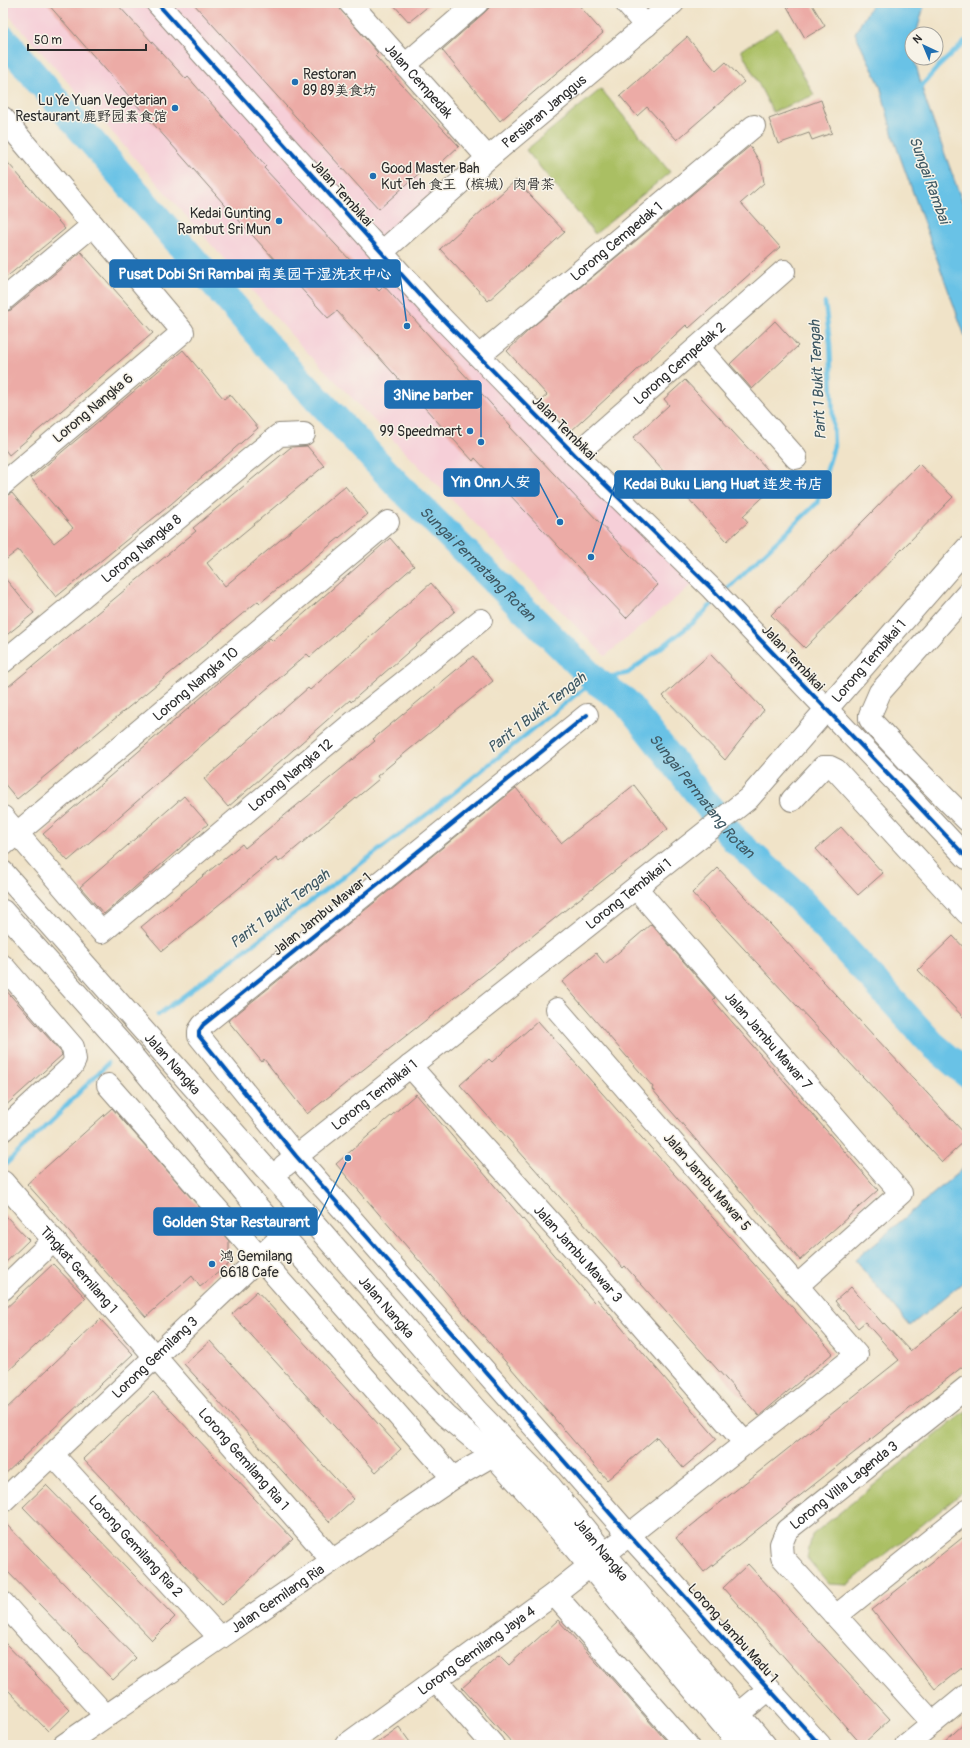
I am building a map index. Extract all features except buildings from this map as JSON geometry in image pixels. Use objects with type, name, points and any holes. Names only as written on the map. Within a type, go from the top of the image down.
[{"type":"street","name":"Jalan Tembikai","points":[[157,3],[381,253],[478,356],[575,455],[728,605],[895,781],[964,850]]},
{"type":"street","name":"Jalan Cempedak","points":[[350,3],[488,158]]},
{"type":"street","points":[[405,65],[477,3]]},
{"type":"street","points":[[626,3],[646,26]]},
{"type":"street","name":"Persiaran Janggus","points":[[381,253],[488,158],[673,3]]},
{"type":"street","points":[[3,118],[93,225],[3,300]]},
{"type":"street","name":"Lorong Cempedak 1","points":[[478,356],[754,126]]},
{"type":"street","name":"Lorong Nangka 6","points":[[3,484],[183,332],[93,225]]},
{"type":"street","name":"Lorong Cempedak 2","points":[[575,455],[784,271]]},
{"type":"street","points":[[698,347],[796,458]]},
{"type":"street","name":"Lorong Nangka 8","points":[[3,662],[279,435],[304,434]]},
{"type":"street","name":"Lorong Nangka 10","points":[[10,839],[388,522]]},
{"type":"street","name":"Lorong Tembikai 1","points":[[247,1195],[708,832],[749,798],[967,548]]},
{"type":"street","points":[[967,594],[880,692],[870,715],[870,719],[913,766],[967,820]]},
{"type":"street","name":"Lorong Nangka 12","points":[[10,839],[102,932],[350,726],[481,620]]},
{"type":"street","points":[[898,627],[920,648]]},
{"type":"street","name":"Jalan Jambu Mawar 1","points":[[296,1156],[201,1040],[199,1031],[203,1025],[586,715]]},
{"type":"street","points":[[895,781],[913,766]]},
{"type":"street","points":[[792,800],[823,767],[830,767],[836,770],[966,910]]},
{"type":"street","points":[[3,817],[10,839]]},
{"type":"street","name":"Jalan Nangka","points":[[3,872],[272,1175],[477,1411],[550,1486],[597,1560],[740,1745]]},
{"type":"street","name":"Jalan Jambu Mawar 7","points":[[636,888],[901,1193],[797,1286]]},
{"type":"street","points":[[4,914],[25,897]]},
{"type":"street","name":"Jalan Nangka","points":[[4,914],[134,1058],[247,1195],[404,1373],[446,1416],[493,1455],[535,1501],[597,1560],[739,1714],[765,1745]]},
{"type":"street","points":[[3,966],[73,1047],[75,1060],[72,1066],[3,1130]]},
{"type":"street","name":"Jalan Jambu Mawar 5","points":[[557,1009],[857,1355]]},
{"type":"street","name":"Jalan Jambu Mawar 3","points":[[410,1066],[604,1282],[745,1443]]},
{"type":"street","points":[[108,1085],[453,1478]]},
{"type":"street","name":"Lorong Jambu Madu 1","points":[[296,1156],[629,1535],[820,1745]]},
{"type":"street","name":"Tingkat Gemilang 1","points":[[3,1182],[156,1357]]},
{"type":"street","name":"Lorong Gemilang 3","points":[[3,1501],[306,1214]]},
{"type":"street","points":[[3,1289],[54,1240]]},
{"type":"street","name":"Lorong Gemilang Jaya 4","points":[[346,1745],[554,1594],[857,1355]]},
{"type":"street","name":"Lorong Gemilang Ria 1","points":[[156,1357],[332,1560]]},
{"type":"street","name":"Lorong Villa Lagenda 3","points":[[933,1723],[782,1557],[781,1544],[787,1530],[967,1387]]},
{"type":"street","name":"Lorong Gemilang Ria 2","points":[[52,1455],[220,1638]]},
{"type":"street","name":"Jalan Gemilang Ria","points":[[64,1745],[453,1478],[493,1455]]},
{"type":"street","points":[[836,1616],[967,1511]]},
{"type":"street","points":[[554,1594],[687,1745]]},
{"type":"street","points":[[3,1602],[106,1716]]},
{"type":"street","points":[[436,1680],[493,1745]]},
{"type":"street","points":[[739,1714],[769,1689]]},
{"type":"street","points":[[906,1745],[967,1695]]},
{"type":"shaded area","points":[[3,3],[262,3],[433,194],[365,251],[693,584],[605,656],[301,346],[3,9]]},
{"type":"green space","points":[[778,28],[814,95],[773,112],[741,50]]},
{"type":"green space","points":[[601,89],[670,172],[595,234],[526,150]]},
{"type":"green space","points":[[967,1410],[967,1489],[847,1585],[829,1584],[807,1558],[812,1535]]},
{"type":"water","name":"Sungai Rambai","points":[[873,3],[925,3],[918,26],[904,26],[904,66],[916,66],[926,102],[967,215],[967,342],[894,140],[880,85],[855,33]]},
{"type":"water","points":[[967,1165],[967,1279],[910,1326],[855,1260]]},
{"type":"waterway","name":"Sungai Permatang Rotan","points":[[3,39],[269,347],[398,485],[596,681],[625,701],[735,840],[790,889],[932,1044],[967,1074]]},
{"type":"waterway","points":[[918,90],[938,67],[967,40]]},
{"type":"waterway","name":"Parit 1 Bukit Tengah","points":[[723,593],[817,503],[834,446],[830,344],[825,303]]},
{"type":"waterway","name":"Parit 1 Bukit Tengah","points":[[158,1015],[430,812],[578,693],[596,681],[628,673],[693,623],[715,601]]},
{"type":"waterway","name":"Parit 1 Bukit Tengah","points":[[3,1167],[108,1063]]},
{"type":"cycle path","points":[[157,3],[429,305],[575,455],[711,588],[967,858]]},
{"type":"cycle path","points":[[587,715],[203,1025],[199,1031],[199,1036],[296,1156],[629,1535],[820,1745]]},
{"type":"place","name":"Restoran 89 89美食坊","points":[[295,82]]},
{"type":"place","name":"Lu Ye Yuan Vegetarian Restaurant 鹿野园素食馆","points":[[175,108]]},
{"type":"place","name":"Good Master Bah Kut Teh 食王（槟城）肉骨茶","points":[[373,176]]},
{"type":"place","name":"Kedai Gunting Rambut Sri Mun","points":[[279,221]]},
{"type":"place","name":"Pusat Dobi Sri Rambai 南美园干湿洗衣中心","points":[[407,326]]},
{"type":"place","name":"99 Speedmart","points":[[470,431]]},
{"type":"place","name":"3Nine barber","points":[[481,442]]},
{"type":"place","name":"Yin Onn人安","points":[[560,522]]},
{"type":"place","name":"Kedai Buku Liang Huat 连发书店","points":[[591,557]]},
{"type":"place","name":"Golden Star Restaurant","points":[[348,1158]]},
{"type":"place","name":"鸿 Gemilang 6618 Cafe","points":[[212,1264]]}]
